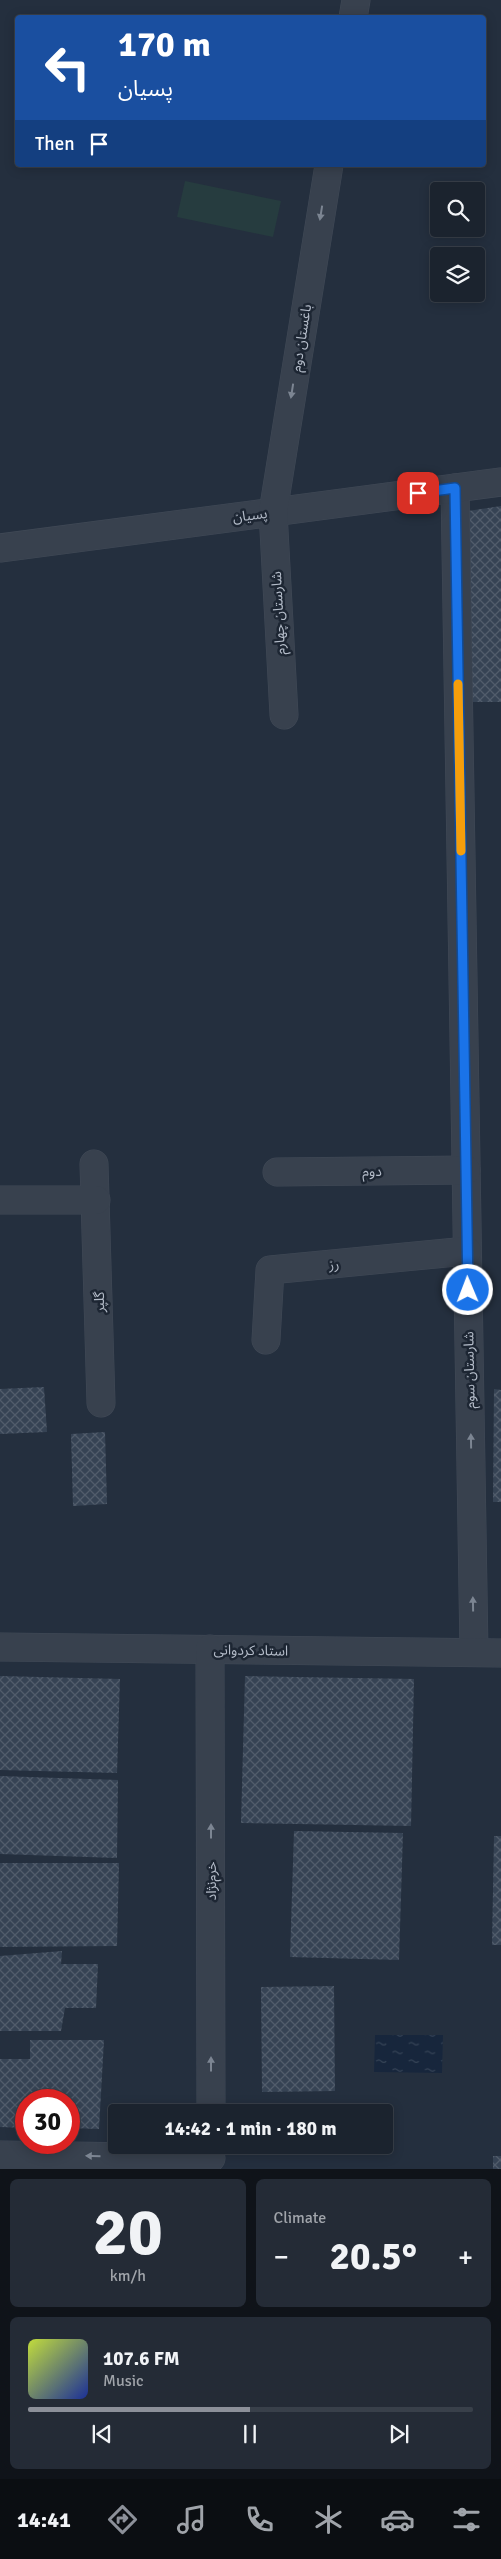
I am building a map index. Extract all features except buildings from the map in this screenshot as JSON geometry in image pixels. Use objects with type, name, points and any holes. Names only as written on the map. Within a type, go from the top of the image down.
[{"type":"street","points":[[354,15],[356,0]]},
{"type":"street","name":"باغستان دوم","points":[[273,512],[329,167]]},
{"type":"street","name":"پسیان","points":[[0,548],[501,482]]},
{"type":"street","name":"شارستان سوم","points":[[455,488],[474,1652]]},
{"type":"street","name":"شارستان چهارم","points":[[273,512],[284,715]]},
{"type":"street","name":"گلپر","points":[[94,1164],[101,1403]]},
{"type":"street","name":"دوم","points":[[277,1172],[466,1170]]},
{"type":"street","points":[[0,1200],[96,1200]]},
{"type":"street","name":"رز","points":[[266,1340],[270,1270],[467,1252]]},
{"type":"street","name":"استاد کردوانی","points":[[0,1647],[501,1653]]},
{"type":"street","name":"خرم‌نژاد","points":[[210,1649],[211,2104]]},
{"type":"street","points":[[0,2155],[211,2157]]},
{"type":"green space","points":[[185,181],[281,201],[273,237],[177,217]]},
{"type":"water","points":[[375,2035],[443,2035],[442,2073],[374,2072]]},
{"type":"slow traffic","points":[[458,684],[461,851]]},
{"type":"route","points":[[418,493],[455,488],[468,1290]]}]
